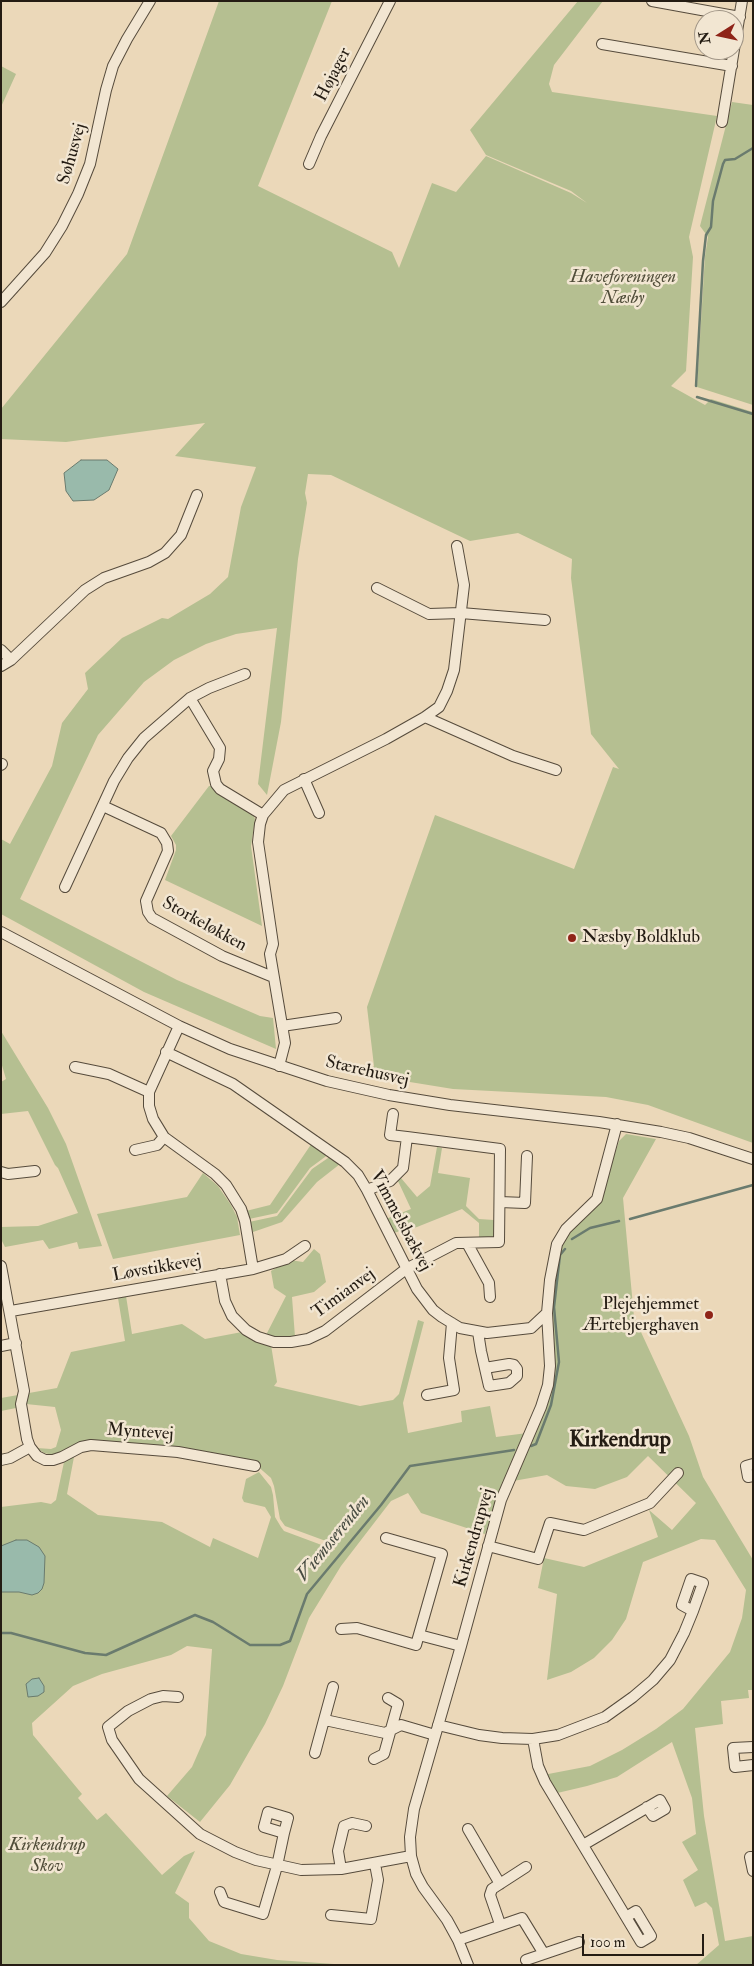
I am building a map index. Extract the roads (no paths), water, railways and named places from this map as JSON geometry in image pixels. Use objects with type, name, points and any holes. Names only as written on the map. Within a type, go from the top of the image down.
[{"type":"street","name":"Søhusvej","points":[[1,302],[45,253],[62,226],[78,194],[90,164],[113,66],[127,38],[150,1]]},
{"type":"street","name":"Højager","points":[[309,164],[321,136],[390,1]]},
{"type":"street","points":[[652,1],[702,10]]},
{"type":"street","points":[[602,44],[732,66]]},
{"type":"street","points":[[722,122],[733,60]]},
{"type":"street","points":[[1,666],[11,660],[85,590],[104,578],[149,562],[165,554],[181,535],[197,495]]},
{"type":"street","points":[[190,698],[220,748],[219,759],[213,771],[216,784],[220,789],[262,815],[284,790],[425,718],[439,707],[454,670],[461,612],[464,585],[457,546]]},
{"type":"street","points":[[377,588],[429,614],[461,612],[545,620]]},
{"type":"street","points":[[1,650],[11,660]]},
{"type":"street","points":[[65,887],[128,758],[155,727],[190,698],[245,674]]},
{"type":"street","points":[[425,718],[513,756],[556,770]]},
{"type":"street","points":[[304,779],[319,813]]},
{"type":"street","name":"Storkeløkken","points":[[103,806],[160,833],[168,843],[168,851],[146,901],[148,912],[152,918],[222,956],[273,977]]},
{"type":"street","name":"Storkeløkken","points":[[262,815],[258,842],[272,944],[270,954],[273,977],[285,1044],[279,1066]]},
{"type":"street","name":"Stærehusvej","points":[[1,932],[178,1026],[230,1048],[327,1081],[389,1096],[450,1105],[618,1124],[689,1138],[753,1158]]},
{"type":"street","points":[[282,1026],[336,1018]]},
{"type":"street","points":[[178,1026],[149,1092],[149,1106],[152,1119],[164,1137],[215,1174],[226,1185],[241,1209],[245,1221],[253,1269]]},
{"type":"street","name":"Vimmelsbækvej","points":[[166,1052],[232,1084],[345,1162],[358,1175],[367,1190],[406,1269],[433,1310],[460,1328],[478,1332],[531,1328]]},
{"type":"street","points":[[75,1067],[109,1074],[149,1092]]},
{"type":"street","points":[[392,1114],[390,1135],[500,1149],[500,1202],[524,1203],[527,1156]]},
{"type":"street","name":"Kirkendrupvej","points":[[468,1965],[458,1940],[447,1920],[416,1874],[411,1856],[410,1837],[414,1809],[462,1646],[500,1500],[541,1406],[548,1385],[550,1366],[547,1313],[550,1280],[558,1239],[597,1199],[618,1124]]},
{"type":"street","points":[[135,1150],[157,1145],[164,1137]]},
{"type":"street","points":[[367,1190],[390,1181],[403,1168],[407,1138]]},
{"type":"street","points":[[1,1172],[8,1174],[34,1171]]},
{"type":"street","name":"Timianvej","points":[[220,1274],[225,1301],[232,1316],[246,1330],[258,1337],[274,1342],[291,1342],[308,1338],[325,1331],[406,1269],[456,1243],[498,1242],[500,1202]]},
{"type":"street","points":[[467,1243],[489,1283],[490,1297]]},
{"type":"street","name":"Løvstikkevej","points":[[11,1311],[253,1269],[286,1259],[305,1246]]},
{"type":"street","points":[[1,1266],[11,1311],[24,1391],[21,1404],[30,1447],[10,1458],[1,1460]]},
{"type":"street","points":[[547,1313],[531,1328],[549,1338]]},
{"type":"street","points":[[427,1395],[454,1390],[449,1358],[452,1323]]},
{"type":"street","points":[[478,1332],[485,1368]]},
{"type":"street","points":[[1,1346],[16,1343]]},
{"type":"street","name":"Myntevej","points":[[30,1447],[37,1456],[45,1460],[53,1460],[81,1447],[91,1446],[178,1452],[255,1466]]},
{"type":"street","points":[[753,1464],[746,1466],[748,1477],[753,1476]]},
{"type":"street","points":[[488,1546],[538,1559],[550,1522],[584,1530],[650,1503],[678,1472]]},
{"type":"street","points":[[341,1629],[357,1628],[416,1645],[442,1554],[386,1538]]},
{"type":"street","points":[[325,1720],[385,1733],[401,1725],[479,1735],[533,1739],[558,1735],[605,1717],[633,1697],[652,1680],[670,1660],[693,1611]]},
{"type":"street","points":[[419,1636],[462,1646]]},
{"type":"street","points":[[315,1753],[333,1686]]},
{"type":"street","points":[[178,1698],[163,1696],[151,1699],[128,1711],[108,1727],[112,1740],[138,1779],[200,1834],[235,1852],[277,1866],[301,1870],[341,1869],[411,1856]]},
{"type":"street","points":[[374,1759],[384,1754],[398,1704],[388,1698]]},
{"type":"street","points":[[533,1739],[538,1766],[545,1782],[626,1917]]},
{"type":"street","points":[[753,1746],[734,1748],[735,1766],[753,1765]]},
{"type":"street","points":[[584,1845],[647,1807]]},
{"type":"street","points":[[341,1869],[338,1851],[344,1826],[352,1823],[366,1826]]},
{"type":"street","points":[[468,1829],[500,1884]]},
{"type":"street","points":[[220,1892],[224,1902],[262,1914],[277,1866],[284,1832]]},
{"type":"street","points":[[753,1857],[750,1858],[753,1871]]},
{"type":"street","points":[[331,1915],[371,1919],[378,1880],[375,1864]]},
{"type":"street","points":[[500,1924],[490,1894],[492,1889],[526,1868]]},
{"type":"street","points":[[458,1940],[522,1918],[544,1954]]},
{"type":"street","points":[[526,1960],[579,1942]]},
{"type":"waterway","name":"Viemoserenden","points":[[696,386],[703,261],[706,235],[711,227],[713,201],[725,160],[735,159],[753,148]]},
{"type":"waterway","name":"Viemoserenden","points":[[697,397],[753,414]]},
{"type":"waterway","name":"Viemoserenden","points":[[630,1219],[753,1185]]},
{"type":"waterway","name":"Viemoserenden","points":[[572,1239],[590,1228],[619,1221]]},
{"type":"waterway","name":"Viemoserenden","points":[[531,1446],[536,1444],[551,1405],[559,1362],[554,1307],[560,1255],[565,1249]]},
{"type":"waterway","name":"Viemoserenden","points":[[1,1633],[11,1633],[85,1653],[106,1655],[195,1615],[213,1622],[250,1645],[280,1645],[290,1641],[307,1594],[381,1505],[410,1466],[514,1450]]},
{"type":"place","name":"Næsby Boldklub","points":[[572,938]]},
{"type":"place","name":"Plejehjemmet Ærtebjerghaven","points":[[709,1315]]},
{"type":"district","name":"Kirkendrup","points":[[620,1441]]},
{"type":"park label","name":"Haveforeningen Næsby","points":[[623,288]]},
{"type":"park label","name":"Kirkendrup Skov","points":[[47,1856]]}]
